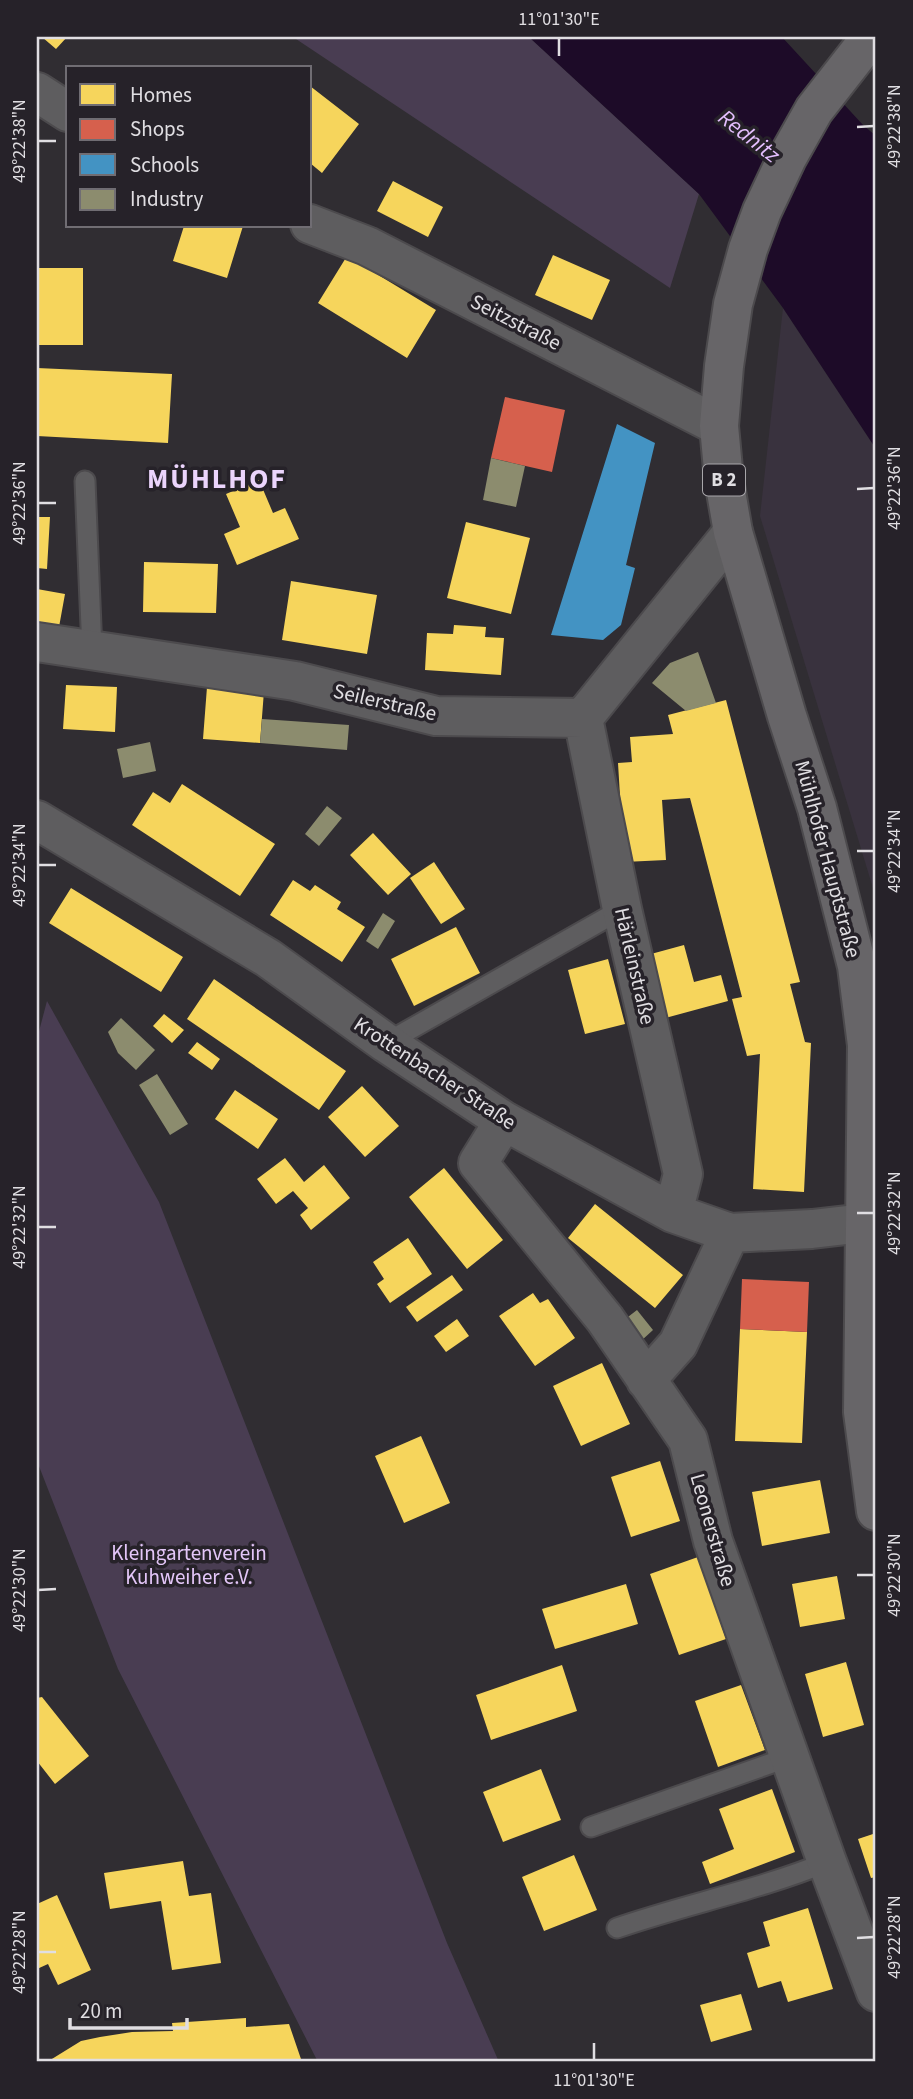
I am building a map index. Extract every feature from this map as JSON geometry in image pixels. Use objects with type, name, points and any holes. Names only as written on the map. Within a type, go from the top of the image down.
[{"type":"main road","name":"B 2","points":[[719,426],[733,304],[762,211],[814,110],[871,37]]},
{"type":"main road","name":"Mühlhofer Hauptstraße","points":[[719,426],[733,533],[817,808],[848,930],[868,989],[863,1412],[876,1511]]},
{"type":"street","points":[[37,92],[66,111]]},
{"type":"street","name":"Seitzstraße","points":[[312,225],[367,246],[719,426]]},
{"type":"street","points":[[583,718],[733,533]]},
{"type":"street","name":"Seilerstraße","points":[[37,642],[295,681],[436,716],[583,718]]},
{"type":"street","name":"Härleinstraße","points":[[583,718],[622,909],[683,1174],[673,1213]]},
{"type":"street","name":"Krottenbacher Straße","points":[[37,820],[268,958],[386,1043],[504,1121],[673,1213],[730,1233],[813,1229],[864,1223]]},
{"type":"street","name":"Leonerstraße","points":[[504,1121],[478,1163],[605,1319],[688,1440],[713,1541],[876,1992]]},
{"type":"street","points":[[646,1380],[678,1345],[730,1233]]},
{"type":"lane","points":[[85,481],[92,651]]},
{"type":"lane","points":[[386,1043],[622,909]]},
{"type":"lane","points":[[591,1827],[789,1756]]},
{"type":"lane","points":[[617,1928],[799,1874],[827,1862]]},
{"type":"shaded area","points":[[783,308],[876,449],[876,898],[760,516]]},
{"type":"green space","points":[[293,37],[529,37],[699,194],[670,288]]},
{"type":"green space","name":"Kleingartenverein Kuhweiher e.V.","points":[[47,1001],[159,1202],[447,1943],[499,2062],[318,2062],[118,1669],[37,1461],[37,1039]]},
{"type":"water","name":"Rednitz","points":[[529,37],[782,37],[876,136],[876,449],[783,308],[699,194]]},
{"type":"building: Homes","points":[[42,37],[67,37],[56,49]]},
{"type":"building: Homes","points":[[312,88],[359,124],[322,173],[312,165]]},
{"type":"building: Homes","points":[[393,181],[443,207],[428,237],[377,211]]},
{"type":"building: Homes","points":[[183,228],[242,228],[227,278],[173,261]]},
{"type":"building: Homes","points":[[553,255],[610,280],[592,320],[535,295]]},
{"type":"building: Homes","points":[[347,256],[436,310],[407,358],[318,303]]},
{"type":"building: Homes","points":[[37,268],[83,268],[83,345],[37,345]]},
{"type":"building: Homes","points":[[37,368],[172,374],[168,443],[37,436]]},
{"type":"building: Homes","points":[[259,480],[273,513],[285,508],[299,539],[237,565],[224,534],[240,527],[226,494]]},
{"type":"building: Homes","points":[[37,517],[50,517],[47,569],[37,568]]},
{"type":"building: Homes","points":[[466,522],[530,538],[511,614],[447,598]]},
{"type":"building: Homes","points":[[144,562],[218,564],[216,613],[143,612]]},
{"type":"building: Homes","points":[[291,581],[377,595],[367,654],[282,640]]},
{"type":"building: Homes","points":[[37,589],[65,594],[57,638],[37,634]]},
{"type":"building: Homes","points":[[454,625],[486,627],[485,637],[504,638],[501,675],[425,670],[427,633],[453,634]]},
{"type":"building: Homes","points":[[66,685],[117,687],[115,732],[63,729]]},
{"type":"building: Homes","points":[[207,687],[264,691],[260,743],[203,739]]},
{"type":"building: Homes","points":[[726,700],[800,982],[790,984],[805,1042],[811,1043],[804,1192],[753,1189],[760,1054],[747,1056],[732,999],[742,997],[690,798],[662,800],[666,860],[624,862],[618,763],[632,762],[630,737],[673,734],[668,715]]},
{"type":"building: Homes","points":[[182,784],[275,844],[240,896],[132,825],[153,792],[170,803]]},
{"type":"building: Homes","points":[[373,833],[411,874],[388,895],[350,855]]},
{"type":"building: Homes","points":[[434,862],[465,909],[441,924],[410,878]]},
{"type":"building: Homes","points":[[293,880],[310,891],[315,885],[341,902],[337,909],[365,927],[342,962],[270,915]]},
{"type":"building: Homes","points":[[71,888],[183,957],[161,992],[49,923]]},
{"type":"building: Homes","points":[[456,927],[480,973],[414,1006],[391,959]]},
{"type":"building: Homes","points":[[684,945],[694,982],[721,975],[728,1001],[658,1020],[640,957]]},
{"type":"building: Homes","points":[[608,959],[625,1024],[585,1034],[568,970]]},
{"type":"building: Homes","points":[[214,979],[346,1071],[319,1110],[187,1019]]},
{"type":"building: Homes","points":[[164,1014],[184,1030],[172,1043],[153,1026]]},
{"type":"building: Homes","points":[[197,1042],[220,1059],[212,1070],[188,1053]]},
{"type":"building: Homes","points":[[362,1086],[399,1126],[365,1157],[328,1117]]},
{"type":"building: Homes","points":[[235,1090],[278,1119],[258,1149],[215,1119]]},
{"type":"building: Homes","points":[[285,1158],[304,1182],[324,1165],[350,1198],[311,1230],[300,1215],[308,1208],[293,1191],[276,1204],[257,1179]]},
{"type":"building: Homes","points":[[444,1168],[503,1240],[467,1269],[409,1197]]},
{"type":"building: Homes","points":[[595,1204],[683,1275],[655,1308],[568,1238]]},
{"type":"building: Homes","points":[[408,1238],[432,1274],[390,1303],[377,1284],[384,1279],[373,1262]]},
{"type":"building: Homes","points":[[452,1275],[463,1290],[417,1322],[406,1307]]},
{"type":"building: Homes","points":[[533,1293],[540,1303],[548,1299],[575,1338],[535,1366],[499,1316]]},
{"type":"building: Homes","points":[[457,1319],[469,1336],[446,1352],[434,1336]]},
{"type":"building: Homes","points":[[740,1329],[807,1332],[802,1443],[735,1441]]},
{"type":"building: Homes","points":[[602,1363],[630,1424],[581,1446],[553,1386]]},
{"type":"building: Homes","points":[[421,1436],[450,1503],[404,1523],[375,1456]]},
{"type":"building: Homes","points":[[660,1461],[680,1521],[631,1537],[611,1477]]},
{"type":"building: Homes","points":[[820,1480],[830,1533],[762,1546],[752,1492]]},
{"type":"building: Homes","points":[[698,1557],[726,1639],[679,1655],[650,1574]]},
{"type":"building: Homes","points":[[837,1576],[845,1619],[800,1627],[792,1584]]},
{"type":"building: Homes","points":[[626,1584],[638,1624],[555,1649],[542,1609]]},
{"type":"building: Homes","points":[[846,1662],[864,1725],[823,1737],[805,1674]]},
{"type":"building: Homes","points":[[562,1665],[577,1711],[491,1740],[476,1695]]},
{"type":"building: Homes","points":[[741,1685],[765,1750],[718,1767],[695,1701]]},
{"type":"building: Homes","points":[[42,1697],[89,1756],[55,1784],[37,1761],[37,1698]]},
{"type":"building: Homes","points":[[541,1769],[561,1820],[503,1842],[483,1792]]},
{"type":"building: Homes","points":[[772,1789],[795,1852],[710,1884],[702,1862],[734,1849],[719,1809]]},
{"type":"building: Homes","points":[[876,1833],[876,1877],[871,1878],[858,1839]]},
{"type":"building: Homes","points":[[574,1855],[597,1910],[544,1931],[522,1877]]},
{"type":"building: Homes","points":[[183,1861],[189,1896],[211,1893],[221,1963],[172,1970],[161,1901],[110,1909],[104,1873]]},
{"type":"building: Homes","points":[[57,1895],[91,1970],[58,1985],[48,1964],[37,1969],[37,1904]]},
{"type":"building: Homes","points":[[808,1908],[833,1989],[788,2002],[781,1981],[758,1988],[747,1953],[770,1946],[763,1922]]},
{"type":"building: Homes","points":[[741,1994],[752,2030],[711,2042],[700,2005]]},
{"type":"building: Homes","points":[[246,2018],[246,2027],[289,2024],[302,2062],[47,2062],[81,2041],[132,2032],[173,2031],[172,2023]]},
{"type":"building: Shops","points":[[505,397],[565,410],[552,472],[491,458]]},
{"type":"building: Shops","points":[[742,1279],[809,1282],[807,1332],[740,1329]]},
{"type":"building: Schools","points":[[617,424],[655,443],[626,565],[635,568],[621,625],[603,640],[551,635]]},
{"type":"building: Industry","points":[[491,458],[525,466],[516,507],[483,500]]},
{"type":"building: Industry","points":[[698,652],[716,703],[686,711],[652,683],[670,663]]},
{"type":"building: Industry","points":[[262,719],[349,725],[347,750],[260,743]]},
{"type":"building: Industry","points":[[150,742],[156,771],[123,778],[117,749]]},
{"type":"building: Industry","points":[[327,806],[342,818],[319,846],[305,834]]},
{"type":"building: Industry","points":[[383,913],[395,921],[378,949],[366,941]]},
{"type":"building: Industry","points":[[121,1018],[155,1050],[136,1070],[118,1053],[108,1032]]},
{"type":"building: Industry","points":[[157,1074],[188,1124],[170,1135],[139,1085]]},
{"type":"building: Industry","points":[[637,1310],[653,1330],[641,1341],[624,1320]]},
{"type":"district","name":"MÜHLHOF","points":[[217,479]]}]
